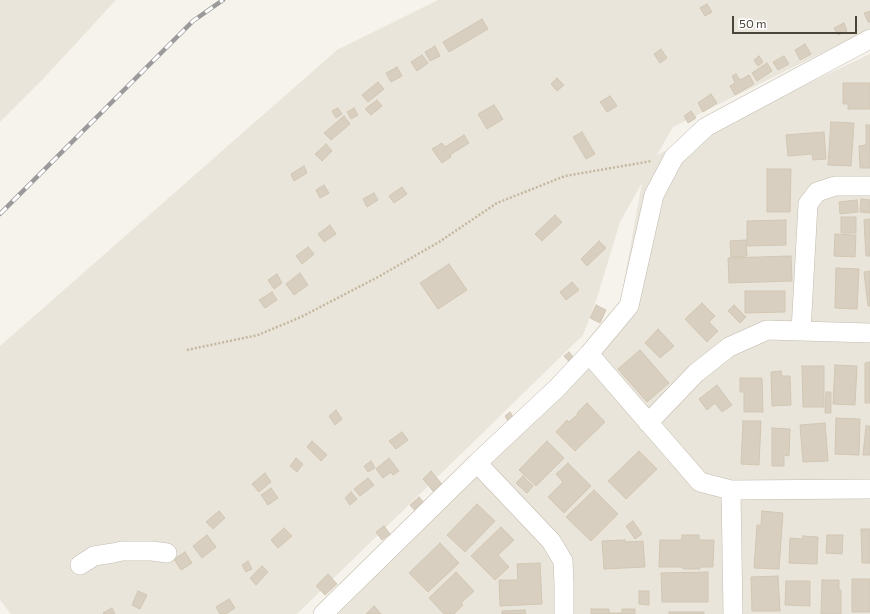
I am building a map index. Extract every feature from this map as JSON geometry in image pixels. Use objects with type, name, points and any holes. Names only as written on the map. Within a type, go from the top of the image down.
[{"type":"street","points":[[323,614],[476,463],[557,388],[589,354],[629,306],[654,195],[674,158],[706,127],[870,39]]},
{"type":"street","points":[[801,331],[808,204],[817,192],[835,186],[870,186]]},
{"type":"street","points":[[648,423],[696,373],[729,347],[767,330],[870,333]]},
{"type":"street","points":[[589,354],[700,482],[731,490],[870,489]]},
{"type":"street","points":[[476,463],[551,541],[562,561],[564,614]]},
{"type":"street","points":[[731,490],[733,614]]},
{"type":"street","points":[[80,565],[94,556],[122,551],[152,551],[167,553]]},
{"type":"path","points":[[187,350],[258,335],[301,317],[378,277],[439,242],[497,203],[558,178],[674,158]]},
{"type":"shaded area","points":[[0,0],[116,0],[43,79],[0,122]]},
{"type":"shaded area","points":[[438,0],[870,0],[870,29],[673,127],[657,155],[870,54],[870,614],[326,614],[616,325],[642,183],[620,222],[597,298],[583,335],[297,614],[11,614],[0,600],[0,346],[337,50]]},
{"type":"building","points":[[707,4],[712,12],[705,16],[700,8]]},
{"type":"building","points":[[870,11],[870,22],[868,22],[864,13]]},
{"type":"building","points":[[482,19],[488,29],[449,52],[443,42]]},
{"type":"building","points":[[844,23],[847,31],[838,35],[834,28]]},
{"type":"building","points":[[805,44],[811,54],[800,60],[795,50]]},
{"type":"building","points":[[435,46],[440,56],[430,61],[425,52]]},
{"type":"building","points":[[661,49],[667,58],[660,63],[654,54]]},
{"type":"building","points":[[422,55],[428,63],[417,71],[411,62]]},
{"type":"building","points":[[759,56],[763,62],[758,66],[754,60]]},
{"type":"building","points":[[784,56],[789,64],[778,70],[773,62]]},
{"type":"building","points":[[767,63],[772,71],[757,81],[752,73]]},
{"type":"building","points":[[397,67],[402,76],[391,82],[386,73]]},
{"type":"building","points":[[736,74],[740,80],[749,75],[754,84],[735,95],[730,86],[735,83],[732,76]]},
{"type":"building","points":[[557,78],[564,85],[557,91],[551,84]]},
{"type":"building","points":[[378,82],[384,89],[368,102],[362,95]]},
{"type":"building","points":[[843,83],[870,83],[870,109],[848,109],[848,104],[843,104]]},
{"type":"building","points":[[711,94],[717,103],[703,112],[698,103]]},
{"type":"building","points":[[610,96],[617,106],[607,112],[600,102]]},
{"type":"building","points":[[377,100],[382,106],[371,115],[365,109]]},
{"type":"building","points":[[494,105],[503,119],[487,129],[478,114]]},
{"type":"building","points":[[338,108],[342,114],[336,118],[332,111]]},
{"type":"building","points":[[354,108],[358,115],[351,119],[347,112]]},
{"type":"building","points":[[691,111],[696,118],[688,123],[684,116]]},
{"type":"building","points":[[344,116],[350,124],[331,140],[324,133]]},
{"type":"building","points":[[831,122],[854,123],[851,166],[828,165]]},
{"type":"building","points":[[866,125],[870,125],[870,168],[860,168],[859,146],[866,145]]},
{"type":"building","points":[[582,132],[595,154],[586,159],[573,137]]},
{"type":"building","points":[[824,132],[826,159],[813,160],[812,154],[788,156],[786,135]]},
{"type":"building","points":[[464,135],[469,143],[450,155],[451,157],[442,163],[432,149],[442,143],[445,147]]},
{"type":"building","points":[[326,144],[332,151],[322,161],[315,154]]},
{"type":"building","points":[[304,166],[307,173],[294,181],[291,174]]},
{"type":"building","points":[[767,169],[791,169],[790,212],[767,212]]},
{"type":"building","points":[[324,185],[329,193],[320,198],[316,190]]},
{"type":"building","points":[[402,187],[407,194],[394,203],[389,196]]},
{"type":"building","points":[[374,193],[378,200],[367,207],[363,199]]},
{"type":"building","points":[[861,199],[870,200],[870,213],[860,212]]},
{"type":"building","points":[[857,200],[858,212],[840,214],[839,202]]},
{"type":"building","points":[[555,215],[562,222],[542,241],[535,234]]},
{"type":"building","points":[[841,217],[856,217],[856,233],[841,233]]},
{"type":"building","points":[[870,219],[870,256],[866,256],[864,220]]},
{"type":"building","points":[[786,220],[786,245],[747,246],[747,221]]},
{"type":"building","points":[[330,225],[336,234],[324,242],[318,234]]},
{"type":"building","points":[[835,234],[856,235],[855,257],[834,256]]},
{"type":"building","points":[[746,240],[747,256],[731,257],[730,241]]},
{"type":"building","points":[[599,241],[606,248],[587,266],[581,259]]},
{"type":"building","points":[[308,247],[314,254],[302,264],[296,256]]},
{"type":"building","points":[[791,256],[792,281],[729,283],[728,258]]},
{"type":"building","points":[[449,264],[467,290],[438,309],[420,283]]},
{"type":"building","points":[[836,268],[859,269],[857,309],[835,308]]},
{"type":"building","points":[[870,271],[870,306],[868,306],[864,272]]},
{"type":"building","points":[[300,273],[308,285],[294,295],[286,284]]},
{"type":"building","points":[[277,274],[282,283],[274,289],[268,280]]},
{"type":"building","points":[[572,282],[579,290],[566,300],[560,292]]},
{"type":"building","points":[[745,291],[785,291],[785,312],[745,313]]},
{"type":"building","points":[[272,292],[277,300],[265,308],[259,300]]},
{"type":"building","points":[[702,303],[715,316],[709,322],[718,331],[707,342],[685,319]]},
{"type":"building","points":[[596,305],[606,310],[600,323],[590,318]]},
{"type":"building","points":[[734,305],[746,317],[740,323],[728,311]]},
{"type":"building","points":[[658,329],[674,346],[660,358],[645,343]]},
{"type":"building","points":[[640,350],[669,383],[647,402],[618,369]]},
{"type":"building","points":[[569,352],[576,360],[571,364],[564,356]]},
{"type":"building","points":[[870,362],[870,403],[865,403],[865,363]]},
{"type":"building","points":[[835,365],[857,366],[855,405],[833,404]]},
{"type":"building","points":[[802,366],[824,366],[824,407],[803,407]]},
{"type":"building","points":[[781,371],[782,376],[790,376],[791,405],[772,406],[771,372]]},
{"type":"building","points":[[740,378],[762,378],[763,412],[744,412],[744,392],[740,392]]},
{"type":"building","points":[[717,385],[732,405],[722,412],[715,403],[707,410],[699,399]]},
{"type":"building","points":[[826,392],[831,392],[831,413],[825,413]]},
{"type":"building","points":[[587,403],[605,422],[575,451],[556,432],[567,420],[569,422],[578,414],[577,413]]},
{"type":"building","points":[[336,410],[342,419],[335,425],[329,416]]},
{"type":"building","points":[[510,412],[515,420],[509,423],[505,416]]},
{"type":"building","points":[[836,418],[860,419],[859,455],[835,454]]},
{"type":"building","points":[[743,421],[761,421],[759,465],[741,464]]},
{"type":"building","points":[[825,423],[828,461],[803,462],[800,425]]},
{"type":"building","points":[[866,426],[870,426],[870,455],[863,455]]},
{"type":"building","points":[[772,428],[790,429],[789,456],[784,455],[784,466],[772,466]]},
{"type":"building","points":[[402,432],[408,440],[396,449],[389,441]]},
{"type":"building","points":[[312,441],[327,455],[321,461],[307,447]]},
{"type":"building","points":[[547,441],[564,458],[536,486],[519,470]]},
{"type":"building","points":[[639,451],[657,469],[626,499],[608,481]]},
{"type":"building","points":[[296,458],[303,464],[297,472],[290,466]]},
{"type":"building","points":[[389,458],[399,471],[393,475],[391,472],[383,478],[376,469]]},
{"type":"building","points":[[371,461],[375,468],[368,472],[364,466]]},
{"type":"building","points":[[568,463],[591,486],[564,513],[548,497],[563,482],[556,474]]},
{"type":"building","points":[[431,471],[446,489],[437,496],[423,479]]},
{"type":"building","points":[[265,473],[271,482],[259,492],[252,484]]},
{"type":"building","points":[[523,476],[533,486],[527,493],[516,483]]},
{"type":"building","points":[[368,478],[374,485],[360,496],[354,489]]},
{"type":"building","points":[[271,488],[278,498],[268,505],[261,495]]},
{"type":"building","points":[[594,490],[618,514],[591,541],[566,517]]},
{"type":"building","points":[[351,492],[357,499],[350,505],[345,498]]},
{"type":"building","points":[[419,497],[426,505],[417,513],[410,505]]},
{"type":"building","points":[[477,504],[495,521],[465,552],[447,535]]},
{"type":"building","points":[[219,511],[225,518],[213,529],[206,522]]},
{"type":"building","points":[[762,511],[783,513],[779,569],[754,568],[757,525],[761,525]]},
{"type":"building","points":[[633,521],[642,534],[635,539],[626,526]]},
{"type":"building","points":[[384,526],[390,534],[382,540],[376,532]]},
{"type":"building","points":[[501,527],[514,540],[498,555],[509,567],[495,580],[471,556]]},
{"type":"building","points":[[284,528],[292,536],[278,548],[271,540]]},
{"type":"building","points":[[861,529],[870,529],[870,563],[862,563]]},
{"type":"building","points":[[207,535],[216,547],[202,558],[193,546]]},
{"type":"building","points":[[682,535],[699,535],[699,540],[714,540],[713,567],[683,569],[683,567],[659,567],[660,540],[682,540]]},
{"type":"building","points":[[827,535],[843,535],[842,554],[826,553]]},
{"type":"building","points":[[803,536],[818,537],[817,564],[789,563],[790,538],[803,539]]},
{"type":"building","points":[[625,540],[625,542],[643,541],[645,567],[604,569],[602,541]]},
{"type":"building","points":[[440,543],[459,563],[428,592],[409,573]]},
{"type":"building","points":[[185,552],[192,563],[181,570],[174,559]]},
{"type":"building","points":[[248,561],[252,569],[246,572],[242,565]]},
{"type":"building","points":[[540,563],[542,604],[500,606],[499,580],[518,580],[517,564]]},
{"type":"building","points":[[262,566],[268,572],[256,585],[250,578]]},
{"type":"building","points":[[456,572],[474,591],[461,603],[463,605],[454,614],[444,614],[429,598]]},
{"type":"building","points":[[708,572],[708,602],[662,602],[661,573]]},
{"type":"building","points":[[328,574],[337,584],[325,595],[316,586]]},
{"type":"building","points":[[778,576],[780,611],[752,611],[751,577]]},
{"type":"building","points":[[852,579],[870,579],[870,612],[852,612]]},
{"type":"building","points":[[822,580],[839,580],[839,590],[841,590],[841,614],[821,614]]},
{"type":"building","points":[[786,581],[810,581],[810,606],[785,605]]},
{"type":"building","points":[[138,591],[147,595],[140,609],[132,605]]},
{"type":"building","points":[[639,591],[649,591],[649,605],[639,604]]},
{"type":"building","points":[[229,599],[235,608],[226,614],[220,614],[216,607]]},
{"type":"building","points":[[374,606],[381,614],[366,614]]},
{"type":"building","points":[[112,608],[115,614],[103,613]]},
{"type":"building","points":[[591,609],[609,609],[609,613],[622,613],[622,609],[635,609],[635,614],[591,614]]},
{"type":"building","points":[[525,610],[526,614],[502,614],[502,611]]},
{"type":"building","points":[[669,612],[704,612],[704,614],[669,614]]},
{"type":"railway","points":[[0,214],[193,21],[223,0]]}]
